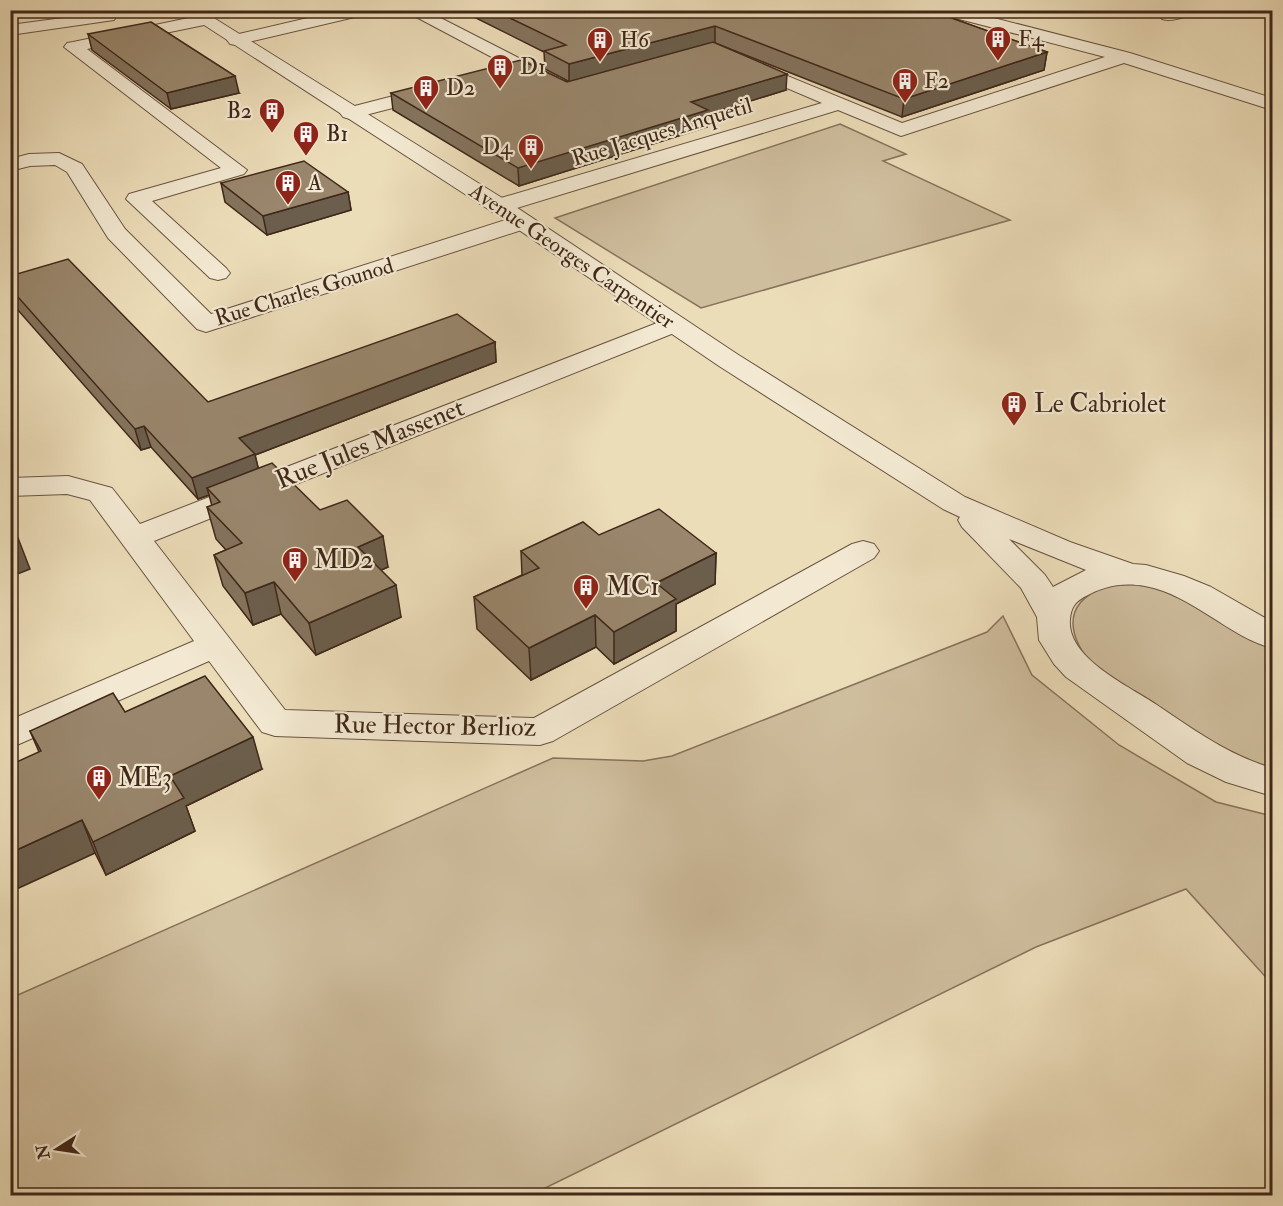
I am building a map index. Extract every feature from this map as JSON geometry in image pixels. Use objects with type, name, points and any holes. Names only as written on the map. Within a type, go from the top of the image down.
[{"type":"street","points":[[411,10],[567,90]]},
{"type":"street","points":[[942,10],[1124,57],[1272,104]]},
{"type":"street","points":[[1168,16],[1187,10]]},
{"type":"street","points":[[236,40],[358,11]]},
{"type":"street","points":[[196,15],[73,47],[237,170],[137,199],[218,273]]},
{"type":"street","name":"Avenue Georges Carpentier","points":[[196,15],[499,206],[675,324],[954,503],[1059,549],[1131,575]]},
{"type":"street","points":[[10,30],[108,17]]},
{"type":"street","name":"Rue Jacques Anquetil","points":[[729,57],[901,130],[1124,57]]},
{"type":"street","points":[[503,74],[524,68]]},
{"type":"street","points":[[350,113],[451,87]]},
{"type":"street","name":"Rue Jacques Anquetil","points":[[499,206],[838,104]]},
{"type":"street","name":"Rue Charles Gounod","points":[[10,165],[29,160],[59,159],[75,168],[116,233],[206,324],[522,222]]},
{"type":"street","name":"Rue Jules Massenet","points":[[134,538],[675,324]]},
{"type":"street","points":[[10,488],[68,485],[101,494],[134,538]]},
{"type":"street","name":"Avenue Georges Carpentier","points":[[954,503],[998,543],[1034,582],[1053,616],[1055,638],[1070,660],[1093,680],[1206,757],[1242,774],[1272,782]]},
{"type":"street","name":"Rue Hector Berlioz","points":[[134,538],[275,723],[540,732],[863,551]]},
{"type":"street","points":[[1053,616],[1060,598],[1079,584],[1103,576],[1131,575],[1162,579],[1191,589],[1258,621],[1272,637]]},
{"type":"street","points":[[10,735],[215,645]]},
{"type":"shaded area","points":[[840,124],[906,154],[883,161],[1010,220],[701,308],[555,218]]},
{"type":"shaded area","points":[[1135,584],[1167,589],[1196,599],[1272,643],[1272,769],[1242,761],[1095,668],[1086,657],[1075,635],[1073,624],[1074,614],[1079,604],[1088,595],[1102,588]]},
{"type":"shaded area","points":[[1003,616],[1032,675],[1119,745],[1216,802],[1272,816],[1272,984],[1186,889],[1036,947],[531,1195],[11,1195],[11,998],[553,758],[643,761],[672,756],[987,632]]},
{"type":"building","points":[[493,10],[929,10],[1047,52],[904,99],[715,26],[569,64],[544,51],[566,45]]},
{"type":"building","points":[[151,22],[235,76],[167,93],[88,34]]},
{"type":"building","points":[[713,42],[787,74],[691,102],[708,110],[518,168],[391,93],[521,60],[567,82]]},
{"type":"building","points":[[304,161],[348,192],[263,216],[221,183]]},
{"type":"building","points":[[68,259],[208,402],[457,314],[495,342],[239,438],[255,454],[192,478],[144,426],[135,429],[10,288],[10,276]]},
{"type":"building","points":[[272,463],[320,510],[347,500],[383,536],[358,547],[396,585],[309,623],[274,582],[245,593],[214,555],[242,543],[207,507],[220,502],[207,488]]},
{"type":"building","points":[[659,509],[716,553],[656,583],[676,599],[614,632],[595,615],[529,648],[474,597],[539,568],[521,551],[583,522],[599,535]]},
{"type":"building","points":[[10,527],[18,538],[10,540]]},
{"type":"building","name":"ME3","points":[[205,676],[253,737],[170,776],[184,798],[93,842],[82,820],[10,853],[10,765],[41,751],[30,731],[113,693],[125,712]]},
{"type":"place","name":"F4","points":[[998,62]]},
{"type":"place","name":"H6","points":[[600,63]]},
{"type":"place","name":"D1","points":[[500,90]]},
{"type":"place","name":"F2","points":[[905,104]]},
{"type":"place","name":"D2","points":[[426,111]]},
{"type":"place","name":"B2","points":[[272,134]]},
{"type":"place","name":"B1","points":[[306,157]]},
{"type":"place","name":"D4","points":[[531,170]]},
{"type":"place","name":"A","points":[[288,206]]},
{"type":"place","name":"Le Cabriolet","points":[[1014,427]]},
{"type":"place","name":"MD2","points":[[295,583]]},
{"type":"place","name":"MC1","points":[[586,610]]},
{"type":"place","name":"ME3","points":[[99,801]]}]
